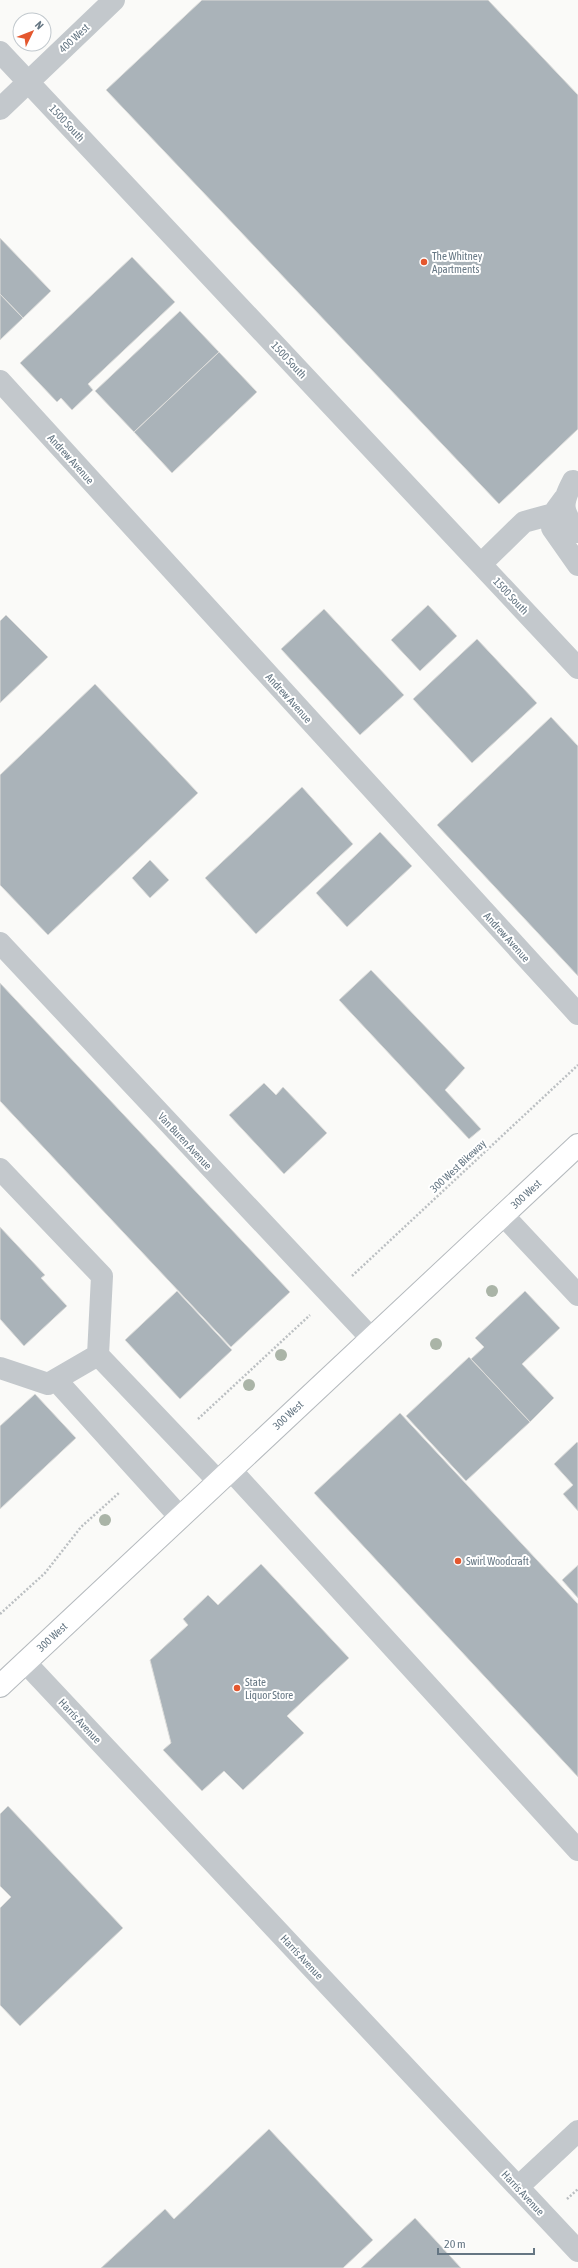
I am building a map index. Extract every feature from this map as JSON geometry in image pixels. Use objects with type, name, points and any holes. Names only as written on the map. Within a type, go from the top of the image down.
[{"type":"main road","name":"300 West","points":[[0,1686],[179,1516],[578,1145]]},
{"type":"street","name":"400 West","points":[[0,109],[114,0]]},
{"type":"street","name":"1500 South","points":[[0,52],[578,668]]},
{"type":"street","name":"Andrew Avenue","points":[[0,381],[578,1014]]},
{"type":"street","points":[[481,564],[524,522],[569,494]]},
{"type":"street","points":[[569,494],[568,519],[578,532]]},
{"type":"street","points":[[569,494],[552,528],[578,565]]},
{"type":"street","name":"Van Buren Avenue","points":[[0,944],[371,1338]]},
{"type":"street","points":[[0,1169],[102,1276],[98,1355],[224,1475],[578,1850]]},
{"type":"street","points":[[503,1215],[578,1295]]},
{"type":"street","points":[[0,1368],[48,1384],[98,1355]]},
{"type":"street","points":[[56,1380],[179,1516]]},
{"type":"street","name":"Harris Avenue","points":[[25,1662],[578,2251]]},
{"type":"street","points":[[518,2187],[578,2131]]},
{"type":"path","name":"300 West Bikeway","points":[[350,1278],[578,1065]]},
{"type":"path","points":[[567,2200],[578,2189]]},
{"type":"building","name":"The Whitney Apartments","points":[[202,0],[488,0],[578,95],[578,429],[499,504],[106,90]]},
{"type":"building","points":[[0,238],[51,291],[23,318],[0,294]]},
{"type":"building","points":[[132,257],[175,302],[88,384],[93,390],[72,410],[61,398],[57,402],[20,363]]},
{"type":"building","points":[[0,294],[23,318],[0,340]]},
{"type":"building","points":[[180,311],[219,352],[134,432],[95,391]]},
{"type":"building","points":[[219,352],[257,392],[172,473],[134,432]]},
{"type":"building","points":[[428,605],[457,636],[420,671],[391,640]]},
{"type":"building","points":[[324,609],[404,695],[360,735],[281,649]]},
{"type":"building","points":[[6,615],[48,657],[0,703],[0,621]]},
{"type":"building","points":[[477,639],[537,703],[472,763],[413,699]]},
{"type":"building","points":[[95,684],[198,793],[48,935],[0,885],[0,775]]},
{"type":"building","points":[[551,717],[578,746],[578,976],[437,825]]},
{"type":"building","points":[[302,787],[353,844],[256,934],[205,878]]},
{"type":"building","points":[[380,832],[412,866],[347,927],[316,893]]},
{"type":"building","points":[[150,860],[169,880],[150,898],[132,878]]},
{"type":"building","points":[[371,970],[465,1068],[445,1090],[481,1129],[469,1139],[339,1000]]},
{"type":"building","points":[[0,983],[290,1292],[231,1347],[0,1101]]},
{"type":"building","points":[[264,1083],[276,1095],[283,1087],[327,1133],[284,1174],[229,1115]]},
{"type":"building","points":[[0,1227],[45,1275],[41,1278],[67,1306],[24,1346],[0,1319]]},
{"type":"building","points":[[177,1291],[232,1350],[180,1399],[125,1340]]},
{"type":"building","points":[[525,1291],[560,1328],[522,1364],[554,1398],[530,1422],[471,1359],[484,1347],[475,1338]]},
{"type":"building","points":[[469,1357],[530,1422],[466,1481],[406,1416]]},
{"type":"building","points":[[35,1394],[76,1438],[0,1509],[0,1426]]},
{"type":"building","name":"Swirl Woodcraft","points":[[400,1413],[578,1604],[578,1777],[314,1493]]},
{"type":"building","points":[[577,1442],[578,1511],[563,1494],[573,1485],[554,1464]]},
{"type":"building","name":"State Liquor Store","points":[[261,1564],[349,1658],[287,1716],[304,1733],[243,1790],[224,1771],[202,1791],[163,1750],[171,1743],[150,1660],[188,1625],[183,1619],[208,1595],[218,1605]]},
{"type":"building","points":[[578,1565],[578,1598],[562,1580]]},
{"type":"building","points":[[8,1806],[123,1928],[20,2026],[0,2005],[0,1908],[11,1897],[0,1886],[0,1814]]},
{"type":"building","points":[[269,2129],[373,2240],[343,2268],[101,2268],[165,2209],[174,2219]]},
{"type":"building","points":[[415,2218],[461,2268],[361,2268]]},
{"type":"place","name":"The Whitney Apartments","points":[[424,262]]},
{"type":"place","name":"Swirl Woodcraft","points":[[458,1561]]},
{"type":"place","name":"State Liquor Store","points":[[237,1688]]}]
